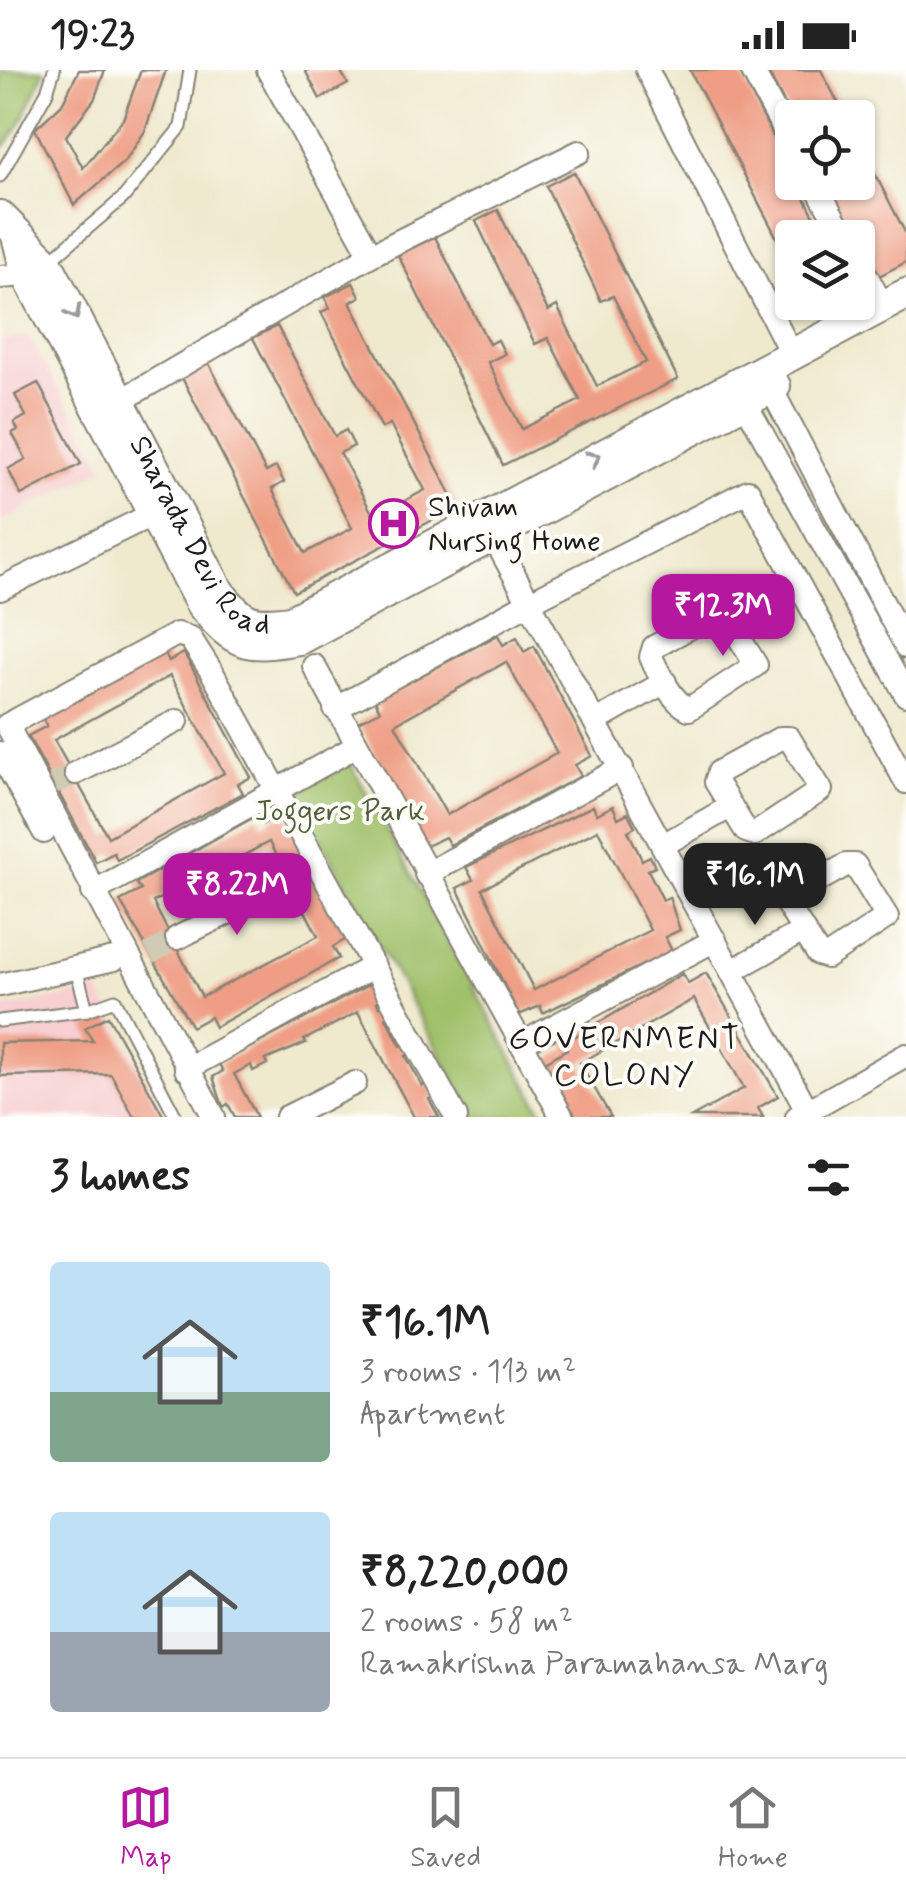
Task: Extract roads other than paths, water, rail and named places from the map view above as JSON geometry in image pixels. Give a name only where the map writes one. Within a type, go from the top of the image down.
[{"type":"street","points":[[268,70],[372,255]]},
{"type":"street","points":[[648,70],[792,355]]},
{"type":"street","points":[[752,70],[775,113]]},
{"type":"street","points":[[110,407],[372,255],[578,152]]},
{"type":"street","name":"Sharada Devi Road","points":[[8,226],[25,272],[219,592],[238,616],[255,625],[291,621],[716,420],[792,355],[898,304]]},
{"type":"street","points":[[754,387],[898,304],[875,279]]},
{"type":"street","name":"Sharada Devi Road","points":[[110,407],[153,514],[202,604],[236,641],[259,646],[300,639],[754,387]]},
{"type":"street","points":[[754,387],[804,449],[906,646]]},
{"type":"street","points":[[754,387],[779,464],[906,695]]},
{"type":"street","points":[[779,464],[804,449]]},
{"type":"street","points":[[336,709],[736,495],[752,493],[906,782]]},
{"type":"street","points":[[0,589],[153,514]]},
{"type":"street","points":[[506,522],[530,602],[664,844],[806,1115],[906,1055]]},
{"type":"street","points":[[724,614],[756,660],[752,672],[689,709],[681,706],[665,682],[651,658],[654,647],[708,615],[724,614]]},
{"type":"street","points":[[214,1117],[93,892],[46,788],[8,731],[9,720],[170,634],[190,638],[213,674],[456,1117]]},
{"type":"street","points":[[314,666],[355,747],[562,1117]]},
{"type":"street","points":[[596,721],[665,682]]},
{"type":"street","points":[[76,772],[177,721]]},
{"type":"street","points":[[781,738],[789,738],[822,784],[817,796],[754,834],[746,831],[730,807],[716,782],[719,772],[781,738]]},
{"type":"street","points":[[93,892],[355,747]]},
{"type":"street","points":[[0,753],[131,959],[197,1117]]},
{"type":"street","points":[[426,874],[622,768]]},
{"type":"street","points":[[664,844],[730,807]]},
{"type":"street","points":[[846,865],[855,865],[887,910],[882,923],[827,957],[818,954],[803,931],[788,906],[791,896],[846,865]]},
{"type":"street","points":[[178,938],[274,890]]},
{"type":"street","points":[[732,971],[803,931]]},
{"type":"street","points":[[521,1044],[715,940]]},
{"type":"street","points":[[0,985],[131,959]]},
{"type":"street","points":[[186,1069],[374,966]]},
{"type":"street","points":[[287,1117],[355,1084]]},
{"type":"lane","points":[[0,176],[48,92],[54,70]]},
{"type":"lane","points":[[25,272],[122,198],[181,127],[190,70]]},
{"type":"lane","points":[[76,968],[87,1010]]},
{"type":"lane","points":[[0,1021],[118,1002],[176,1117]]},
{"type":"tunnel","points":[[53,784],[76,773]]},
{"type":"tunnel","points":[[149,954],[177,938]]},
{"type":"place","name":"Shivam Nursing Home","points":[[393,523]]},
{"type":"district","name":"GOVERNMENT COLONY","points":[[625,1056]]},
{"type":"park label","name":"Joggers Park","points":[[340,810]]}]
